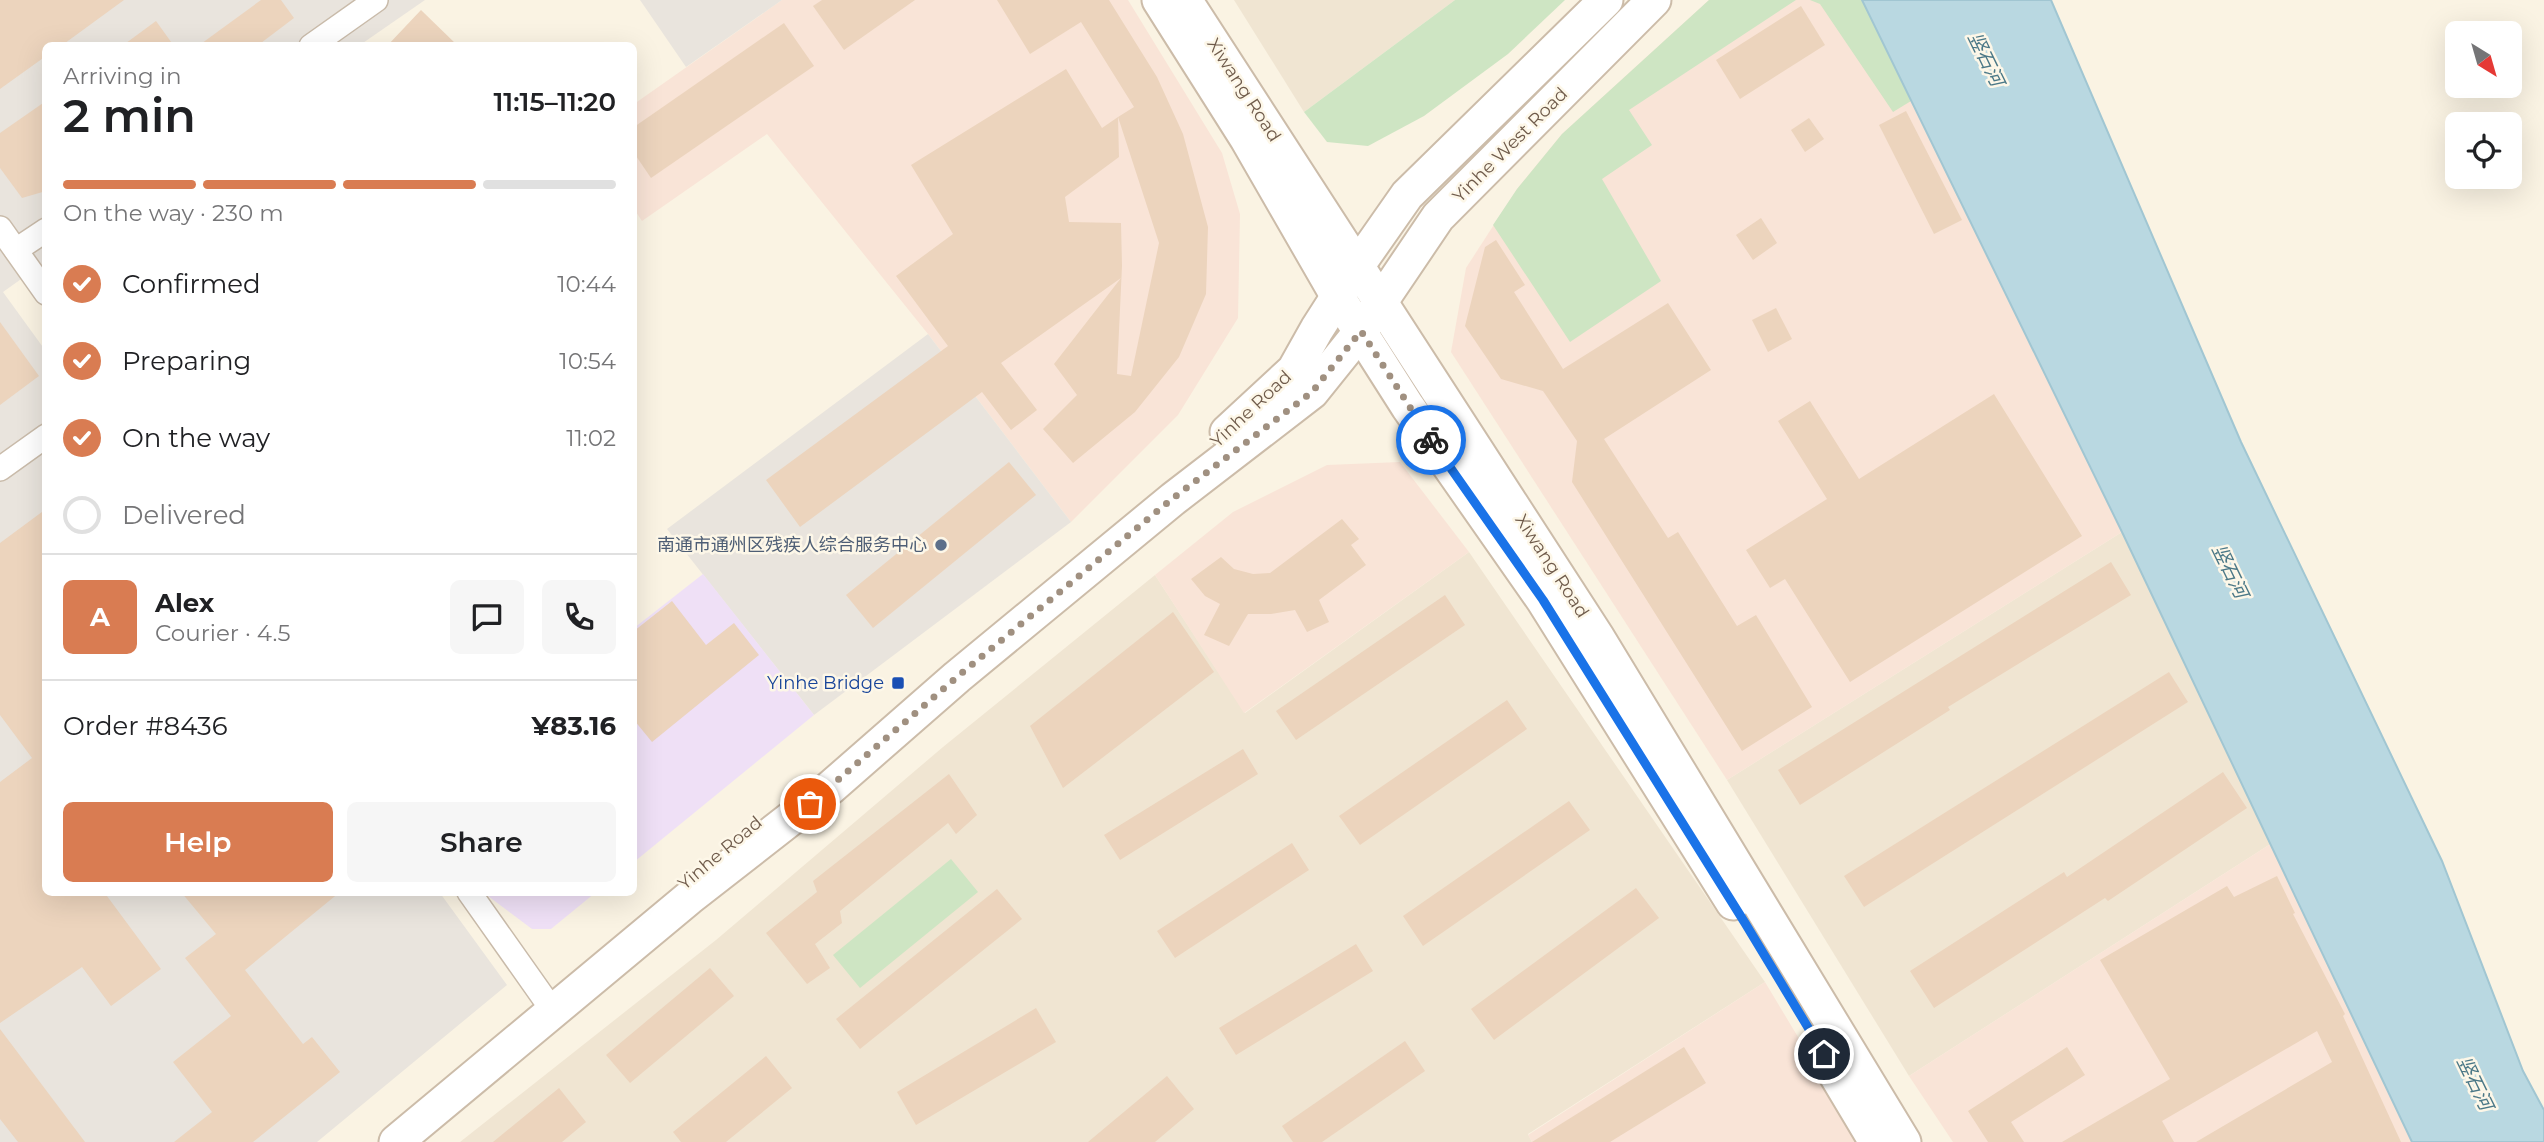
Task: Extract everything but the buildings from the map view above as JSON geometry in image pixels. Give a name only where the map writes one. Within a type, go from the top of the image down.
[{"type":"main road","name":"Xiwang Road","points":[[1159,0],[1247,139],[1338,297],[1408,407],[1543,600],[1745,923],[1876,1142]]},
{"type":"main road","name":"Xiwang Road","points":[[1185,0],[1598,638],[1904,1142]]},
{"type":"main road","name":"Yinhe West Road","points":[[1358,265],[1408,195],[1606,0]]},
{"type":"main road","name":"Yinhe West Road","points":[[1379,302],[1438,217],[1654,0]]},
{"type":"main road","name":"Yinhe Road","points":[[396,1142],[548,1005],[1229,431],[1294,370],[1358,265]]},
{"type":"main road","name":"Yinhe Road","points":[[370,1142],[830,788],[957,677],[1172,499],[1312,392],[1361,331],[1379,302]]},
{"type":"street","points":[[317,42],[376,0]]},
{"type":"street","points":[[0,228],[42,287]]},
{"type":"street","points":[[16,250],[42,233]]},
{"type":"street","points":[[0,469],[42,439]]},
{"type":"street","points":[[471,896],[548,1005]]},
{"type":"shaded area","points":[[0,0],[425,0],[364,42],[42,42],[42,264],[3,292],[42,346],[42,896],[442,896],[507,985],[317,1142],[0,1142]]},
{"type":"shaded area","points":[[640,0],[782,0],[686,67]]},
{"type":"shaded area","points":[[782,0],[1128,0],[1222,153],[1240,214],[1238,318],[1178,415],[1071,522],[928,334],[767,134],[642,221],[637,214],[637,102]]},
{"type":"shaded area","points":[[1234,0],[1455,0],[1304,112]]},
{"type":"shaded area","points":[[1709,0],[1862,0],[2122,532],[1727,780],[1451,352],[1466,268],[1517,189],[1562,134]]},
{"type":"shaded area","points":[[928,334],[1071,522],[814,715],[667,529]]},
{"type":"shaded area","points":[[1400,462],[1469,552],[1244,713],[1155,575],[1233,512],[1327,465]]},
{"type":"shaded area","points":[[2122,532],[2272,843],[1909,1076],[1727,780]]},
{"type":"shaded area","points":[[1469,552],[1765,982],[1528,1134],[1532,1142],[460,1142],[716,940],[943,747],[1155,575],[1245,713]]},
{"type":"shaded area","points":[[703,574],[814,715],[637,860],[637,626]]},
{"type":"shaded area","points":[[2272,843],[2412,1142],[1953,1142],[1909,1076]]},
{"type":"shaded area","points":[[488,896],[591,896],[551,929],[532,929]]},
{"type":"shaded area","points":[[1765,982],[1861,1142],[1532,1142],[1528,1135]]},
{"type":"green space","points":[[1455,0],[1565,0],[1508,54],[1424,116],[1368,146],[1327,142],[1304,112]]},
{"type":"green space","points":[[1709,0],[1796,0],[1629,110],[1652,145],[1602,179],[1661,281],[1570,342],[1493,225],[1517,189],[1562,134]]},
{"type":"green space","points":[[1810,0],[1862,0],[1911,101],[1893,112],[1820,4]]},
{"type":"green space","points":[[951,859],[978,892],[860,988],[833,955]]},
{"type":"water","name":"竖石河","points":[[1862,0],[2051,0],[2241,442],[2442,861],[2523,1071],[2544,1110],[2544,1142],[2412,1142],[2122,532]]},
{"type":"way so far","points":[[810,804],[957,677],[1172,499],[1312,392],[1361,331],[1431,440]]},
{"type":"place","name":"南通市通州区残疾人综合服务中心","points":[[941,545]]},
{"type":"place","name":"Yinhe Bridge","points":[[898,683]]},
{"type":"route","points":[[1431,440],[1543,600],[1824,1054]]}]
